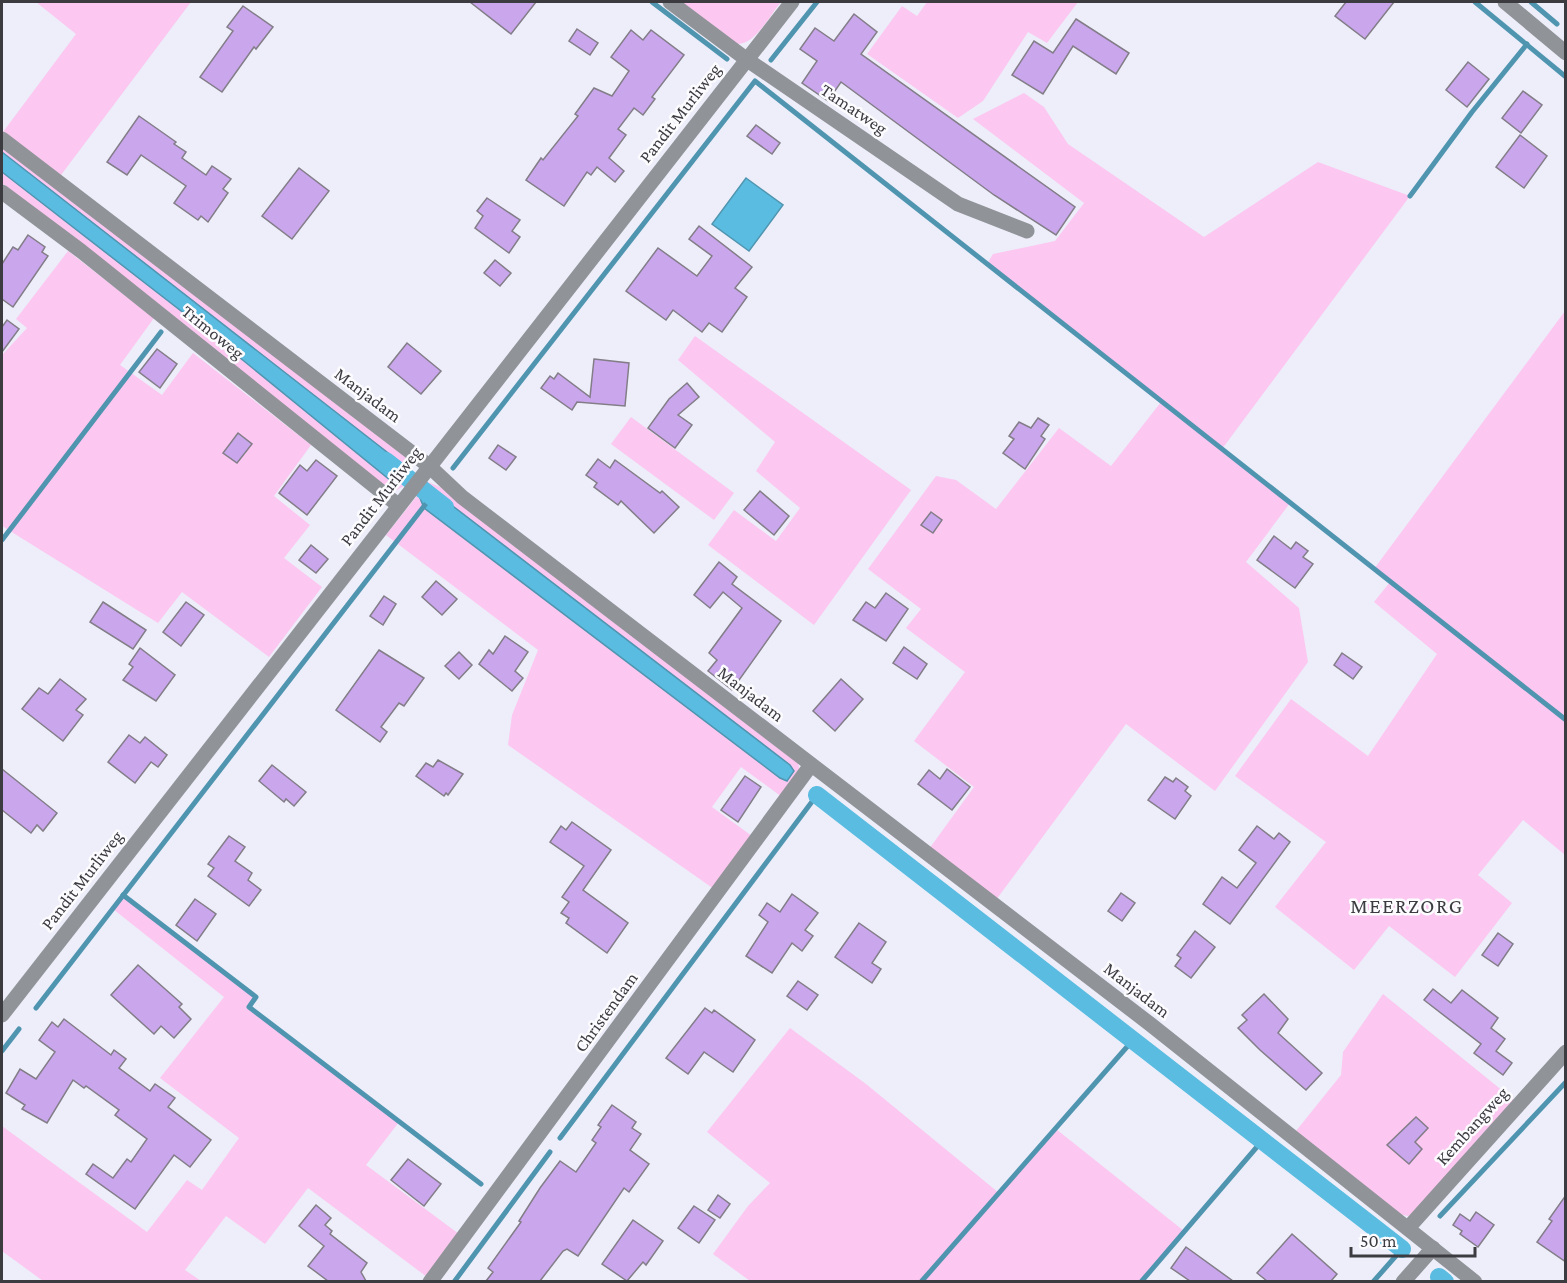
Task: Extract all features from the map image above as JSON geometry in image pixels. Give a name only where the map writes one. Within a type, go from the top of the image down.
[{"type":"street","name":"Tamatweg","points":[[670,2],[746,59],[958,204],[1027,231]]},
{"type":"street","name":"Pandit Murliweg","points":[[2,1015],[792,2]]},
{"type":"street","points":[[1504,2],[1566,53]]},
{"type":"street","name":"Manjadam","points":[[2,140],[425,470],[1409,1227],[1475,1281]]},
{"type":"street","name":"Trimoweg","points":[[2,192],[81,251],[400,502]]},
{"type":"street","name":"Christendam","points":[[430,1281],[811,765]]},
{"type":"street","name":"Kembangweg","points":[[1409,1227],[1566,1052]]},
{"type":"street","points":[[1403,1281],[1433,1248]]},
{"type":"shaded area","points":[[36,2],[191,2],[61,175],[3,132],[76,34]]},
{"type":"shaded area","points":[[678,2],[781,2],[756,35],[744,43],[737,44]]},
{"type":"shaded area","points":[[927,2],[1078,2],[1047,43],[1028,32],[983,101],[958,118],[867,54],[902,6],[917,16]]},
{"type":"shaded area","points":[[1024,93],[1044,107],[1068,144],[1204,237],[1318,162],[1410,196],[1222,449],[1290,503],[1246,562],[1299,608],[1308,662],[1215,791],[1126,724],[996,900],[929,849],[974,787],[914,741],[965,672],[906,628],[921,609],[868,569],[936,476],[956,480],[996,509],[1059,428],[1111,466],[1161,402],[987,264],[993,254],[1055,241],[1084,203],[973,119]]},
{"type":"shaded area","points":[[2,146],[409,460],[412,475],[404,486],[395,491],[387,489],[140,289],[2,183],[2,172],[212,335],[390,480],[399,482],[407,472],[401,463],[2,152]]},
{"type":"shaded area","points":[[68,251],[154,318],[120,365],[162,395],[193,353],[311,445],[274,496],[310,525],[284,558],[322,587],[269,657],[182,592],[158,623],[2,526],[2,355],[27,328],[16,319]]},
{"type":"shaded area","points":[[1565,311],[1565,855],[1523,820],[1478,875],[1512,903],[1455,977],[1389,926],[1354,970],[1275,907],[1326,842],[1235,776],[1291,699],[1368,756],[1437,654],[1374,602],[1390,582],[1374,569]]},
{"type":"shaded area","points":[[695,336],[911,490],[814,625],[708,545],[734,510],[776,541],[800,508],[756,471],[775,442],[678,360]]},
{"type":"shaded area","points":[[631,417],[734,493],[714,520],[611,444]]},
{"type":"shaded area","points":[[428,482],[440,487],[798,763],[800,772],[782,797],[741,767],[712,807],[752,836],[714,889],[508,745],[512,715],[538,650],[386,535]],"holes":[[[424,508],[787,780],[780,778]]]},
{"type":"shaded area","points":[[123,895],[256,997],[250,1008],[399,1122],[366,1165],[459,1234],[427,1277],[308,1188],[265,1244],[226,1216],[185,1270],[201,1281],[43,1281],[2,1251],[2,1126],[147,1232],[187,1180],[202,1190],[239,1138],[160,1078],[224,997],[113,909]]},
{"type":"shaded area","points":[[1383,994],[1514,1100],[1415,1212],[1408,1216],[1399,1214],[1296,1131],[1341,1075],[1343,1052]]},
{"type":"shaded area","points":[[790,1028],[866,1084],[999,1193],[1056,1129],[1184,1231],[1141,1281],[750,1281],[713,1254],[748,1206],[770,1183],[707,1132]]},
{"type":"water","points":[[2,152],[401,463],[407,472],[399,482],[390,480],[212,335],[2,172]]},
{"type":"water","points":[[746,178],[783,205],[749,251],[712,224]]},
{"type":"water","points":[[428,487],[790,765],[794,771],[787,781],[780,778],[424,508],[420,498]]},
{"type":"building","points":[[470,2],[536,2],[511,34]]},
{"type":"building","points":[[1346,2],[1394,2],[1365,39],[1335,16]]},
{"type":"building","points":[[243,6],[273,27],[256,49],[254,47],[222,92],[200,77],[233,31],[227,27]]},
{"type":"building","points":[[854,14],[877,32],[861,54],[1075,207],[1056,235],[994,195],[841,82],[828,101],[802,83],[817,61],[800,49],[815,28],[834,41]]},
{"type":"building","points":[[1076,19],[1129,53],[1116,74],[1073,46],[1043,94],[1012,75],[1034,41],[1053,53]]},
{"type":"building","points":[[577,29],[598,43],[590,55],[569,41]]},
{"type":"building","points":[[631,30],[643,40],[651,30],[684,55],[652,97],[655,99],[643,115],[634,108],[618,129],[626,135],[609,158],[624,171],[615,182],[597,167],[591,175],[587,172],[564,206],[526,180],[541,158],[543,160],[578,116],[575,114],[594,88],[612,96],[629,71],[611,57]]},
{"type":"building","points":[[1468,62],[1489,79],[1467,107],[1446,90]]},
{"type":"building","points":[[1523,91],[1542,105],[1521,133],[1502,118]]},
{"type":"building","points":[[139,116],[176,142],[174,144],[186,152],[182,158],[206,175],[212,166],[231,179],[223,189],[228,193],[208,222],[201,216],[198,220],[174,203],[186,186],[141,155],[127,175],[107,162]]},
{"type":"building","points":[[756,125],[780,143],[772,154],[747,136]]},
{"type":"building","points":[[1520,135],[1547,156],[1524,188],[1496,167]]},
{"type":"building","points":[[299,168],[329,191],[292,239],[262,216]]},
{"type":"building","points":[[487,198],[520,220],[512,231],[520,237],[509,253],[475,228],[483,216],[477,211]]},
{"type":"building","points":[[699,226],[752,267],[735,288],[747,297],[722,332],[709,323],[702,332],[673,310],[666,320],[626,291],[658,248],[697,276],[712,256],[689,239]]},
{"type":"building","points":[[28,235],[45,247],[42,252],[48,256],[13,307],[2,299],[2,264],[13,247],[18,250]]},
{"type":"building","points":[[495,260],[511,273],[500,286],[484,273]]},
{"type":"building","points":[[7,320],[19,329],[2,352],[2,327]]},
{"type":"building","points":[[407,343],[441,371],[421,394],[388,367]]},
{"type":"building","points":[[157,349],[177,364],[160,388],[139,372]]},
{"type":"building","points":[[594,359],[629,363],[625,406],[577,402],[572,410],[541,388],[550,376],[554,379],[558,373],[590,397]]},
{"type":"building","points":[[687,383],[699,397],[678,415],[692,425],[675,448],[648,428],[669,399]]},
{"type":"building","points":[[1038,418],[1049,425],[1041,436],[1045,439],[1025,469],[1003,453],[1014,439],[1009,436],[1019,422],[1031,428]]},
{"type":"building","points":[[238,433],[252,444],[237,463],[223,453]]},
{"type":"building","points":[[498,445],[516,457],[506,470],[489,458]]},
{"type":"building","points":[[598,459],[610,468],[615,460],[660,493],[662,491],[679,507],[654,533],[621,501],[618,505],[594,487],[597,483],[586,475]]},
{"type":"building","points":[[316,460],[337,476],[307,515],[279,493],[300,465],[307,471]]},
{"type":"building","points":[[760,491],[789,516],[774,535],[744,510]]},
{"type":"building","points":[[931,512],[942,520],[933,533],[921,525]]},
{"type":"building","points":[[1274,536],[1291,549],[1296,542],[1308,551],[1303,557],[1313,564],[1295,588],[1257,560]]},
{"type":"building","points":[[311,545],[328,559],[316,573],[299,560]]},
{"type":"building","points":[[719,562],[737,577],[732,584],[781,621],[732,690],[708,671],[717,660],[709,653],[742,608],[723,592],[710,608],[694,595]]},
{"type":"building","points":[[436,581],[457,599],[442,615],[422,597]]},
{"type":"building","points":[[886,593],[908,609],[886,641],[853,620],[866,602],[875,608]]},
{"type":"building","points":[[384,596],[396,604],[383,625],[370,616]]},
{"type":"building","points":[[103,602],[146,630],[133,649],[90,622]]},
{"type":"building","points":[[186,602],[204,615],[181,646],[163,632]]},
{"type":"building","points":[[505,636],[528,652],[515,671],[523,678],[512,691],[479,664],[489,650],[493,654]]},
{"type":"building","points":[[904,647],[927,664],[917,679],[893,663]]},
{"type":"building","points":[[140,648],[175,675],[156,701],[123,680],[133,667],[129,664]]},
{"type":"building","points":[[379,650],[424,678],[404,706],[399,703],[381,727],[387,732],[380,742],[336,710]]},
{"type":"building","points":[[459,652],[472,665],[459,679],[445,666]]},
{"type":"building","points":[[1342,653],[1362,667],[1353,679],[1334,665]]},
{"type":"building","points":[[60,679],[86,699],[76,710],[83,715],[63,741],[22,709],[39,688],[48,694]]},
{"type":"building","points":[[841,679],[863,699],[835,731],[813,711]]},
{"type":"building","points":[[129,735],[140,743],[145,737],[167,755],[158,767],[151,762],[135,783],[108,762]]},
{"type":"building","points":[[438,760],[463,774],[448,795],[446,793],[444,796],[416,776],[426,763],[433,767]]},
{"type":"building","points":[[272,765],[306,792],[294,806],[286,799],[284,802],[259,781]]},
{"type":"building","points":[[2,769],[57,813],[43,831],[37,825],[31,833],[2,810]]},
{"type":"building","points":[[947,769],[970,787],[952,810],[918,784],[929,770],[940,779]]},
{"type":"building","points":[[745,776],[761,787],[738,822],[721,810]]},
{"type":"building","points":[[1165,777],[1173,782],[1176,778],[1188,787],[1185,791],[1191,796],[1175,819],[1148,800]]},
{"type":"building","points":[[572,822],[611,850],[583,890],[628,923],[607,953],[566,923],[569,918],[561,913],[569,902],[562,897],[584,866],[550,842],[561,826],[566,830]]},
{"type":"building","points":[[1257,826],[1274,839],[1279,833],[1290,842],[1230,924],[1203,904],[1222,877],[1237,888],[1256,863],[1239,850]]},
{"type":"building","points":[[229,836],[245,847],[235,861],[252,873],[248,880],[261,890],[249,906],[208,876],[214,868],[208,864]]},
{"type":"building","points":[[1121,893],[1135,903],[1122,921],[1108,911]]},
{"type":"building","points":[[792,894],[818,913],[805,930],[813,936],[802,951],[792,943],[772,973],[746,956],[768,922],[759,915],[767,903],[780,912]]},
{"type":"building","points":[[195,899],[216,914],[197,941],[176,925]]},
{"type":"building","points":[[859,923],[886,942],[872,963],[881,969],[872,983],[835,957]]},
{"type":"building","points":[[1195,931],[1215,947],[1191,978],[1175,966],[1181,958],[1177,955]]},
{"type":"building","points":[[1498,933],[1513,944],[1498,966],[1482,955]]},
{"type":"building","points":[[138,965],[182,1004],[179,1007],[191,1019],[174,1038],[161,1026],[154,1034],[111,995]]},
{"type":"building","points":[[798,981],[818,995],[807,1010],[787,996]]},
{"type":"building","points":[[1433,989],[1451,1003],[1462,990],[1498,1018],[1491,1028],[1505,1039],[1496,1051],[1512,1063],[1503,1075],[1474,1053],[1481,1044],[1424,1000]]},
{"type":"building","points":[[1264,994],[1288,1019],[1278,1033],[1322,1073],[1306,1090],[1238,1028],[1247,1020],[1242,1015]]},
{"type":"building","points":[[705,1008],[712,1013],[714,1010],[755,1040],[733,1072],[704,1052],[688,1074],[666,1058]]},
{"type":"building","points":[[64,1019],[111,1055],[114,1050],[126,1059],[119,1068],[150,1091],[155,1084],[175,1098],[168,1107],[211,1140],[190,1167],[174,1155],[135,1209],[86,1174],[93,1164],[113,1178],[127,1159],[131,1162],[147,1139],[115,1115],[119,1110],[86,1086],[84,1088],[73,1080],[47,1123],[22,1109],[25,1105],[6,1093],[20,1069],[36,1079],[55,1052],[39,1040],[52,1022],[58,1027]]},
{"type":"building","points":[[612,1105],[636,1122],[632,1128],[641,1134],[630,1150],[649,1164],[629,1192],[624,1188],[578,1256],[567,1249],[563,1251],[540,1281],[486,1281],[493,1272],[488,1268],[521,1222],[519,1221],[540,1188],[560,1161],[576,1172],[596,1143],[592,1140],[601,1127],[598,1125]]},
{"type":"building","points":[[1416,1117],[1428,1128],[1415,1142],[1422,1149],[1409,1164],[1387,1145]]},
{"type":"building","points":[[408,1159],[441,1184],[424,1206],[391,1180]]},
{"type":"building","points":[[718,1195],[730,1204],[720,1218],[708,1210]]},
{"type":"building","points":[[1566,1195],[1566,1262],[1537,1242],[1552,1221],[1549,1219]]},
{"type":"building","points":[[316,1205],[331,1218],[325,1225],[332,1231],[330,1234],[367,1263],[361,1272],[366,1281],[328,1281],[308,1266],[324,1246],[299,1226]]},
{"type":"building","points":[[694,1206],[715,1220],[699,1243],[678,1228]]},
{"type":"building","points":[[1476,1212],[1494,1225],[1478,1247],[1460,1234],[1462,1231],[1453,1225],[1460,1214],[1470,1221]]},
{"type":"building","points":[[633,1220],[663,1241],[646,1265],[643,1262],[627,1281],[602,1264]]},
{"type":"building","points":[[1292,1234],[1337,1274],[1331,1281],[1267,1281],[1257,1273]]},
{"type":"building","points":[[1186,1247],[1233,1281],[1190,1281],[1171,1268]]},
{"type":"waterway","points":[[652,2],[727,59]]},
{"type":"waterway","points":[[771,60],[817,2]]},
{"type":"waterway","points":[[1475,2],[1566,77]]},
{"type":"waterway","points":[[1531,2],[1557,24]]},
{"type":"waterway","points":[[1410,196],[1472,112],[1527,44]]},
{"type":"waterway","points":[[453,468],[755,81],[1566,720]]},
{"type":"waterway","points":[[2,540],[161,332]]},
{"type":"waterway","points":[[386,461],[445,507]]},
{"type":"waterway","points":[[36,1008],[428,501]]},
{"type":"waterway","points":[[560,1138],[817,795]]},
{"type":"waterway","points":[[817,795],[1402,1249]]},
{"type":"waterway","points":[[123,895],[256,997],[249,1007],[481,1184]]},
{"type":"waterway","points":[[2,1051],[19,1029]]},
{"type":"waterway","points":[[921,1282],[1133,1040]]},
{"type":"waterway","points":[[1440,1216],[1566,1082]]},
{"type":"waterway","points":[[1141,1282],[1262,1141]]},
{"type":"waterway","points":[[454,1282],[550,1152]]},
{"type":"waterway","points":[[1373,1282],[1402,1249]]},
{"type":"waterway","points":[[1435,1282],[1439,1277]]},
{"type":"waterway","points":[[1439,1277],[1445,1282]]},
{"type":"district","name":"MEERZORG","points":[[1407,906]]}]
